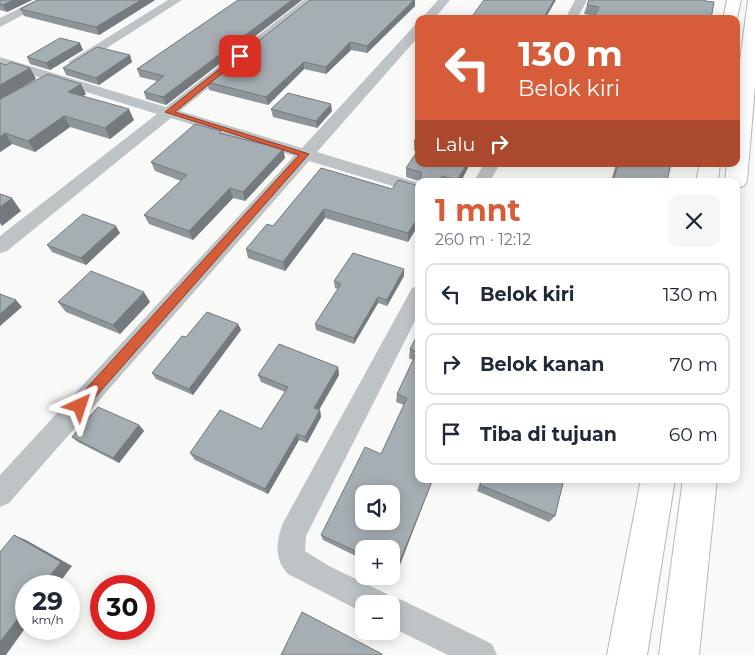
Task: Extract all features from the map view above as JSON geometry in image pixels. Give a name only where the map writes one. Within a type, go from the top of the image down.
[{"type":"highway","points":[[732,15],[734,0]]},
{"type":"highway","points":[[740,93],[755,0]]},
{"type":"highway","points":[[627,655],[657,483]]},
{"type":"highway","points":[[679,655],[700,483]]},
{"type":"street","points":[[0,23],[45,0]]},
{"type":"street","points":[[37,86],[176,0]]},
{"type":"street","points":[[0,246],[311,0]]},
{"type":"street","points":[[431,15],[444,0]]},
{"type":"street","points":[[573,15],[581,0]]},
{"type":"street","points":[[0,494],[415,32]]},
{"type":"street","points":[[0,61],[415,188]]},
{"type":"street","points":[[484,178],[490,167]]},
{"type":"street","points":[[359,595],[297,565],[291,550],[291,542],[293,533],[415,301]]},
{"type":"street","points":[[400,615],[481,655]]},
{"type":"building","points":[[0,0],[14,0],[3,5],[0,4]]},
{"type":"building","points":[[38,0],[141,0],[96,27],[20,9]]},
{"type":"building","points":[[238,0],[292,0],[163,97],[144,92],[164,76],[137,69]]},
{"type":"building","points":[[310,0],[414,0],[367,46],[350,42],[326,67],[304,62],[266,97],[207,82]]},
{"type":"building","points":[[484,0],[554,0],[545,15],[473,15]]},
{"type":"building","points":[[589,0],[705,0],[714,2],[712,15],[595,15],[599,7],[587,5]]},
{"type":"building","points":[[60,38],[80,43],[46,63],[27,57]]},
{"type":"building","points":[[97,47],[130,55],[96,78],[63,68]]},
{"type":"building","points":[[11,62],[30,68],[0,85],[0,63],[6,65]]},
{"type":"building","points":[[48,74],[81,84],[68,92],[129,109],[105,128],[64,116],[28,141],[5,133],[0,137],[0,99]]},
{"type":"building","points":[[288,93],[331,104],[316,121],[271,109]]},
{"type":"building","points":[[195,124],[221,131],[219,133],[283,149],[243,192],[230,188],[189,231],[144,215],[187,175],[151,162]]},
{"type":"building","points":[[415,155],[415,167],[465,167],[458,178],[442,176],[441,178],[421,178],[421,172],[406,168]]},
{"type":"building","points":[[617,167],[670,167],[668,178],[614,178]]},
{"type":"building","points":[[321,168],[392,189],[398,180],[415,185],[415,222],[408,233],[324,209],[283,262],[246,249],[267,224],[273,226]]},
{"type":"building","points":[[0,194],[12,198],[0,207]]},
{"type":"building","points":[[83,214],[116,226],[81,258],[47,245]]},
{"type":"building","points":[[353,253],[404,269],[387,300],[378,297],[354,338],[315,324],[341,284],[334,281]]},
{"type":"building","points":[[91,271],[144,292],[113,325],[58,302]]},
{"type":"building","points":[[0,294],[16,300],[0,314]]},
{"type":"building","points":[[207,312],[238,324],[189,389],[152,373],[182,336],[186,337]]},
{"type":"building","points":[[415,340],[415,351],[410,349]]},
{"type":"building","points":[[279,344],[338,367],[314,408],[320,410],[305,437],[297,434],[265,489],[190,453],[220,410],[261,429],[288,387],[258,375]]},
{"type":"building","points":[[415,356],[415,483],[431,483],[400,561],[400,540],[355,540],[355,551],[321,535],[365,447],[381,454],[407,398],[397,394]]},
{"type":"building","points":[[98,407],[139,425],[113,458],[72,437]]},
{"type":"building","points":[[481,483],[563,483],[555,516],[480,485]]},
{"type":"building","points":[[14,535],[61,562],[51,575],[15,575],[15,622],[0,642],[0,552]]},
{"type":"building","points":[[302,612],[382,654],[382,655],[281,655]]},
{"type":"route","points":[[80,406],[305,154],[169,112],[240,56]]}]
